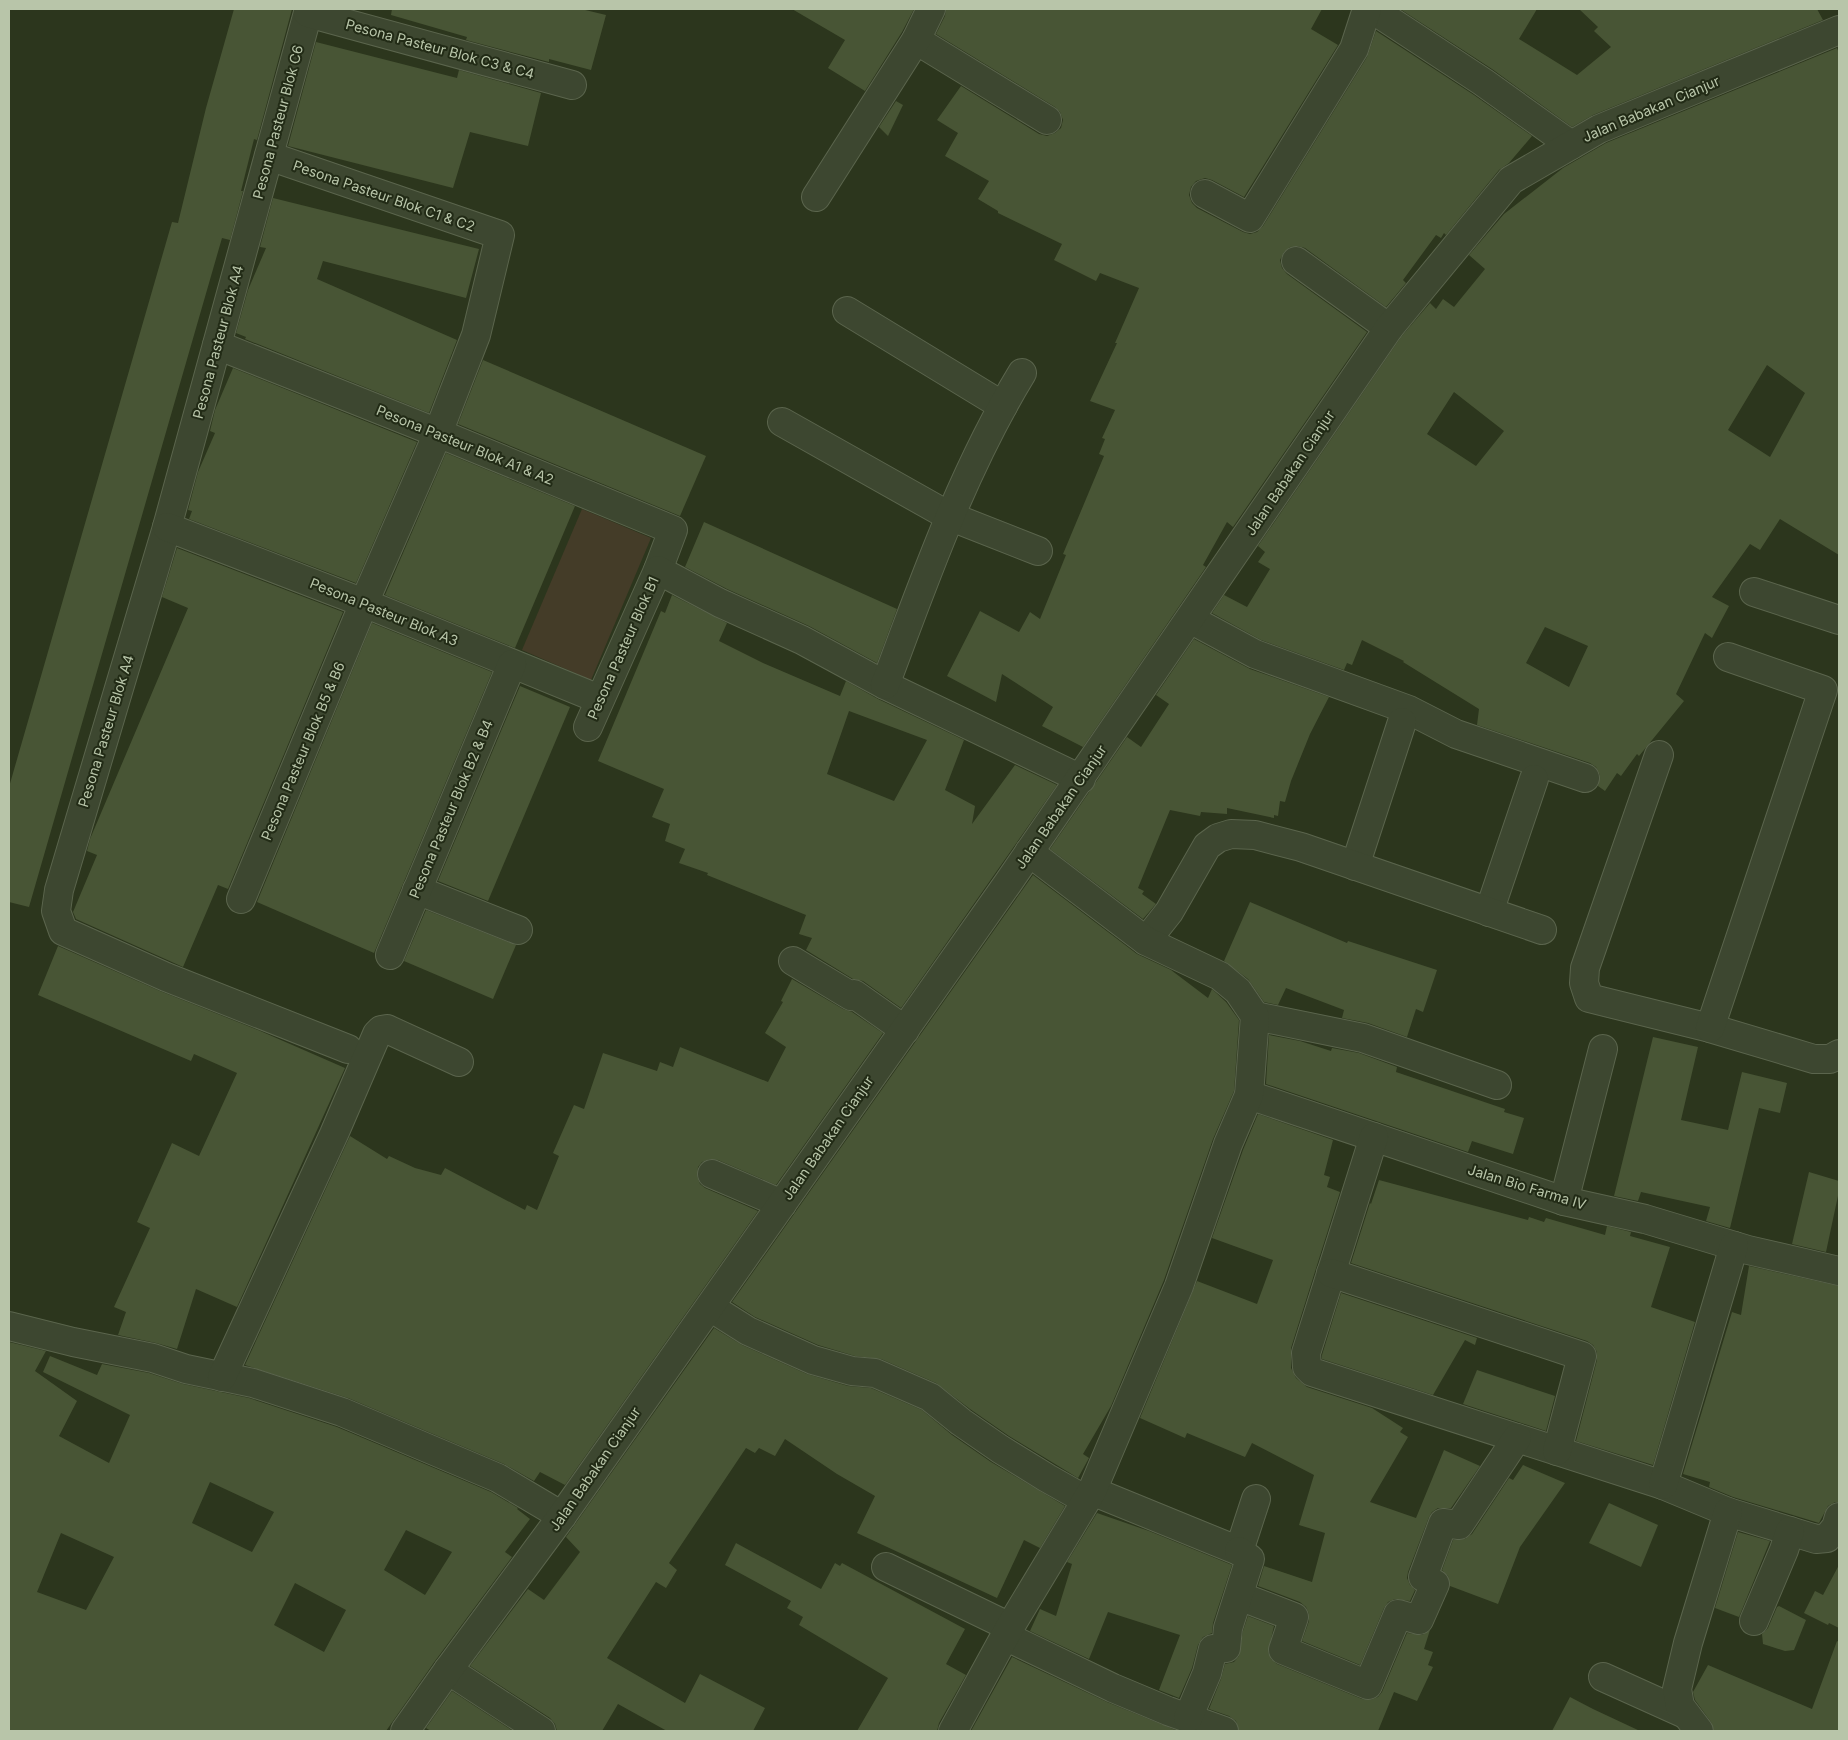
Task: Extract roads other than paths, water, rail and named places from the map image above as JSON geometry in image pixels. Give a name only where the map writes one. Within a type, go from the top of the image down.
[{"type":"street","points":[[816,196],[916,40],[931,9]]},
{"type":"street","points":[[1205,194],[1250,218],[1354,49],[1367,9]]},
{"type":"street","points":[[1372,9],[1483,82],[1570,145]]},
{"type":"street","name":"Pesona Pasteur Blok C3 & C4","points":[[308,11],[572,85]]},
{"type":"street","name":"Pesona Pasteur Blok C6","points":[[248,235],[308,11]]},
{"type":"street","name":"Jalan Babakan Cianjur","points":[[414,1728],[448,1670],[562,1516],[1081,779],[1389,328],[1511,180],[1599,128],[1839,30]]},
{"type":"street","points":[[916,40],[1047,120]]},
{"type":"street","name":"Pesona Pasteur Blok C1 & C2","points":[[269,156],[500,235]]},
{"type":"street","name":"Pesona Pasteur Blok A4","points":[[248,235],[167,527],[58,890],[56,911],[63,931],[166,977],[348,1049]]},
{"type":"street","name":"Pesona Pasteur Blok B5 & B6","points":[[241,899],[364,603],[438,433],[476,335],[500,235]]},
{"type":"street","points":[[1296,261],[1389,328]]},
{"type":"street","points":[[847,311],[1002,406]]},
{"type":"street","name":"Pesona Pasteur Blok A1 & A2","points":[[217,345],[438,433],[673,530],[658,570]]},
{"type":"street","points":[[885,685],[949,516],[1002,406],[1022,373]]},
{"type":"street","points":[[782,422],[949,516],[1038,551]]},
{"type":"street","name":"Pesona Pasteur Blok A3","points":[[167,527],[364,603],[599,699]]},
{"type":"street","points":[[658,570],[720,603],[802,640],[885,685],[1081,779]]},
{"type":"street","name":"Pesona Pasteur Blok B1","points":[[588,727],[658,570]]},
{"type":"street","points":[[1754,592],[1839,620]]},
{"type":"street","points":[[1190,619],[1256,654],[1409,710],[1456,734],[1584,778]]},
{"type":"street","points":[[1710,1028],[1831,693],[1728,657]]},
{"type":"street","name":"Pesona Pasteur Blok B2 & B4","points":[[390,954],[512,664]]},
{"type":"street","points":[[1355,866],[1402,722]]},
{"type":"street","points":[[1660,755],[1585,968],[1584,983],[1589,998],[1710,1028],[1814,1059],[1830,1059],[1839,1054]]},
{"type":"street","points":[[1489,912],[1534,779]]},
{"type":"street","points":[[1146,941],[1169,912],[1207,846],[1218,838],[1231,834],[1255,835],[1301,848],[1542,930]]},
{"type":"street","points":[[953,1731],[1007,1632],[1089,1495],[1179,1286],[1228,1144],[1248,1095],[1255,1016],[1238,990],[1220,976],[1146,941],[1029,852]]},
{"type":"street","points":[[417,890],[518,930]]},
{"type":"street","points":[[793,961],[851,996],[854,994],[905,1030]]},
{"type":"street","points":[[1255,1016],[1363,1038],[1497,1085]]},
{"type":"street","points":[[222,1377],[343,1114],[377,1034],[381,1030],[387,1029],[459,1062]]},
{"type":"street","points":[[1564,1201],[1603,1050]]},
{"type":"street","name":"Jalan Bio Farma IV","points":[[1248,1095],[1564,1201],[1645,1219],[1734,1246],[1839,1271]]},
{"type":"street","points":[[1374,1137],[1306,1353],[1307,1367],[1312,1372],[1663,1485],[1728,1512],[1816,1539],[1826,1538],[1836,1528],[1839,1517]]},
{"type":"street","points":[[712,1174],[782,1204]]},
{"type":"street","points":[[1663,1485],[1734,1246]]},
{"type":"street","points":[[1331,1273],[1582,1356],[1557,1451]]},
{"type":"street","points":[[710,1307],[748,1331],[813,1360],[852,1371],[875,1373],[930,1397],[961,1422],[1047,1478],[1239,1551],[1250,1559],[1228,1628],[1226,1648],[1213,1649],[1207,1673],[1188,1718]]},
{"type":"street","points":[[9,1326],[82,1344],[153,1358],[186,1369],[252,1384],[342,1412],[498,1478],[562,1516]]},
{"type":"street","points":[[1239,1596],[1294,1617],[1283,1650],[1368,1685],[1398,1614],[1419,1620],[1435,1584],[1423,1577],[1443,1523],[1459,1525],[1516,1438]]},
{"type":"street","points":[[1239,1551],[1256,1499]]},
{"type":"street","points":[[1692,1723],[1680,1706],[1677,1689],[1688,1643],[1728,1512]]},
{"type":"street","points":[[1754,1621],[1790,1531]]},
{"type":"street","points":[[886,1567],[1112,1688],[1224,1731]]},
{"type":"street","points":[[448,1670],[541,1731]]},
{"type":"street","points":[[1603,1677],[1692,1723]]}]
